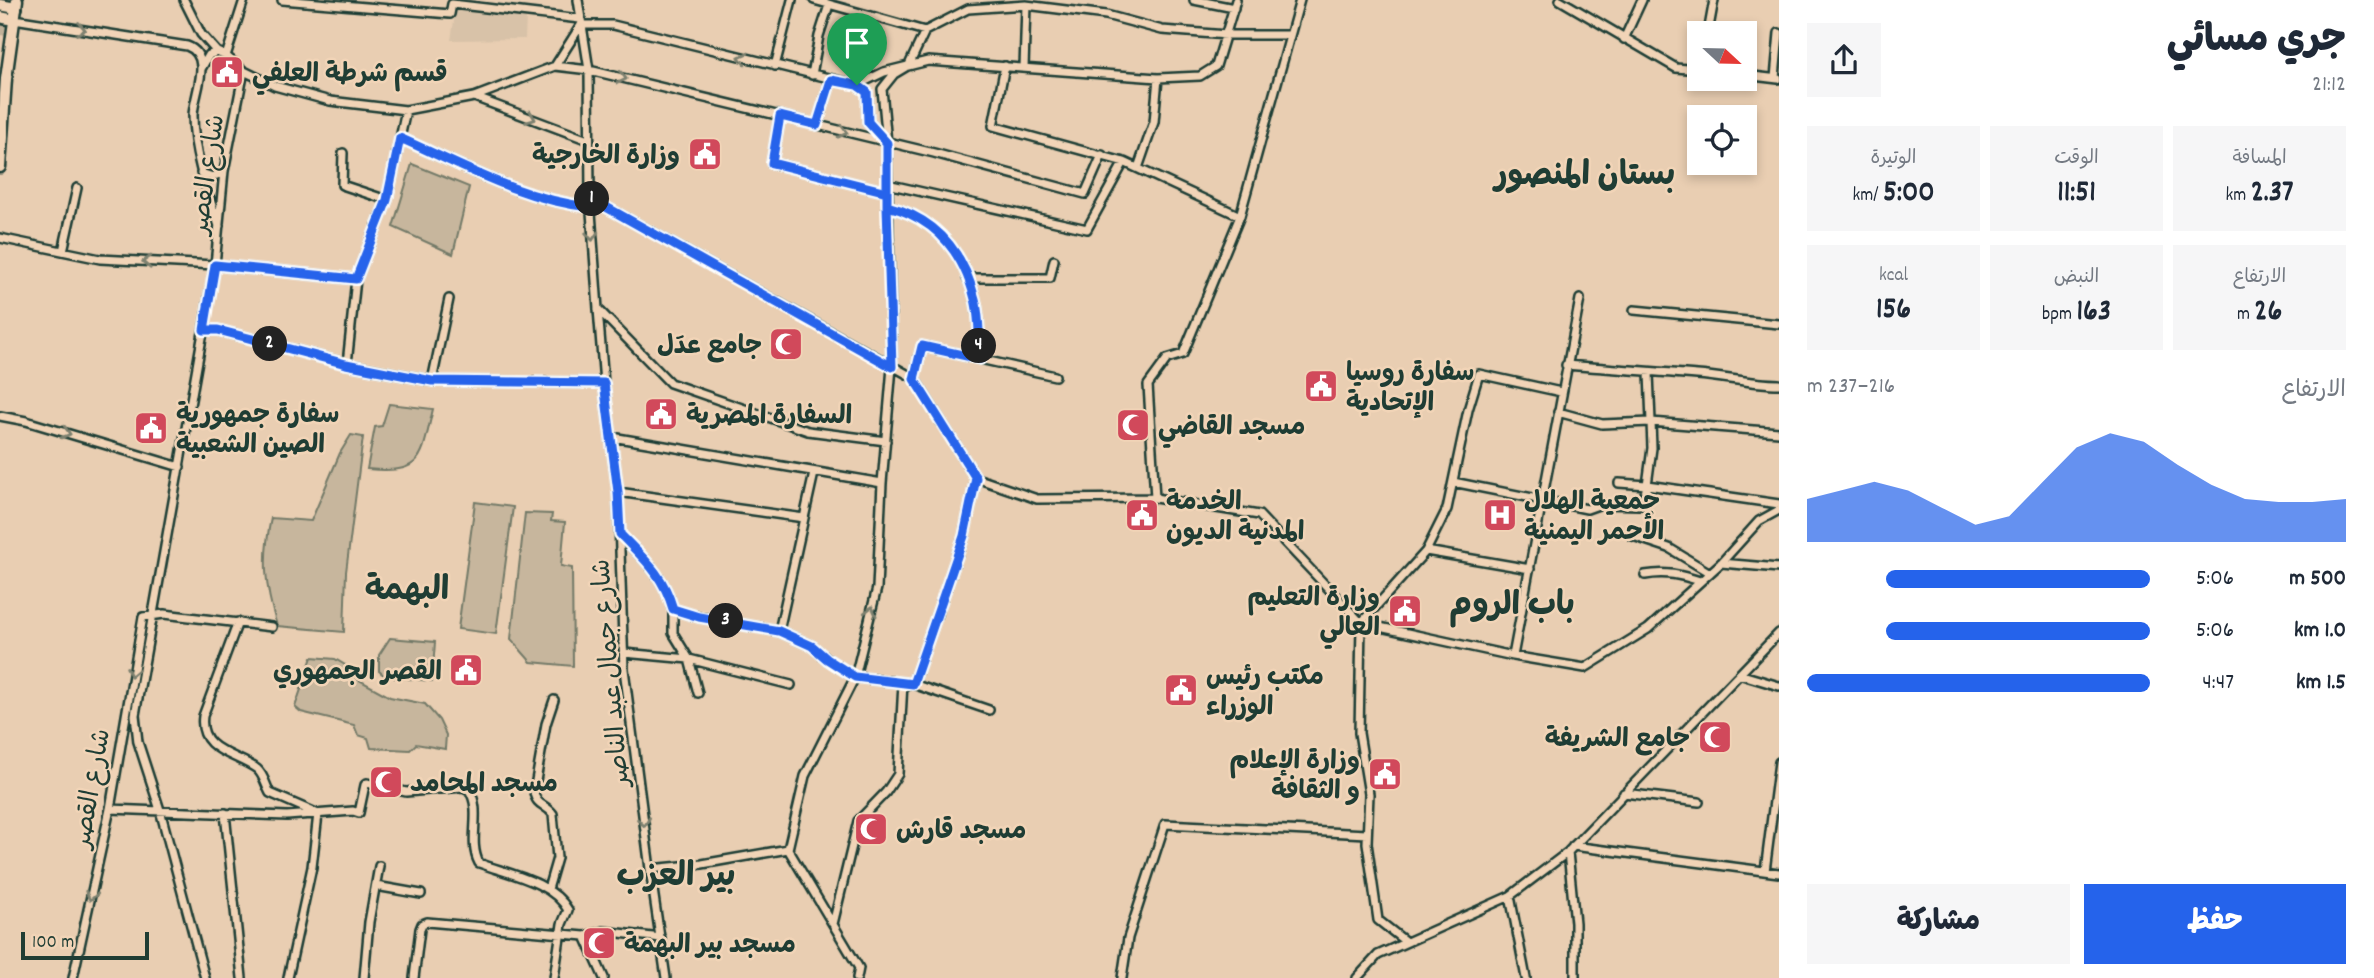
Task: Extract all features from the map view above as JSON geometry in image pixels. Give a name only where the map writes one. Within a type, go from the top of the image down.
[{"type":"main road","points":[[0,5],[15,12]]},
{"type":"main road","points":[[0,16],[15,12]]},
{"type":"main road","points":[[0,167],[15,12]]},
{"type":"main road","points":[[0,39],[10,48]]},
{"type":"street","points":[[184,0],[201,34],[217,52],[244,71],[275,86],[330,101],[405,110],[474,97],[555,66],[589,70],[934,153],[1085,194],[1102,155]]},
{"type":"street","points":[[226,56],[244,0]]},
{"type":"street","points":[[282,0],[351,3],[450,14],[452,4],[613,25],[857,85],[867,92],[868,122],[887,143]]},
{"type":"street","name":"شارع جمال عبد الناصر","points":[[578,0],[589,70],[590,207],[604,383],[618,492],[624,653],[650,869],[667,978]]},
{"type":"street","points":[[775,66],[792,0]]},
{"type":"street","points":[[814,0],[925,31]]},
{"type":"street","points":[[968,9],[972,0]]},
{"type":"street","points":[[857,85],[884,72],[928,61],[1157,78],[1200,76],[1216,66],[1235,4],[1194,0]]},
{"type":"street","points":[[1155,498],[1148,385],[1167,359],[1183,354],[1240,216],[1300,0]]},
{"type":"street","points":[[1562,0],[1676,68],[1687,69]]},
{"type":"street","points":[[1624,39],[1642,0]]},
{"type":"street","points":[[1710,21],[1714,0]]},
{"type":"street","points":[[812,75],[818,36],[829,5]]},
{"type":"street","points":[[1024,68],[1026,5]]},
{"type":"street","points":[[866,978],[788,849],[805,776],[855,677],[877,588],[882,483],[892,367],[887,143],[881,89],[894,74],[909,65],[925,31],[968,9],[1026,5],[1106,15],[1162,30],[1227,35],[1290,35]]},
{"type":"street","points":[[15,12],[195,49],[200,57],[201,70],[193,115],[201,172],[220,230]]},
{"type":"street","points":[[555,66],[580,22]]},
{"type":"street","points":[[1757,76],[1777,78],[1779,33]]},
{"type":"street","points":[[201,70],[209,55],[217,52]]},
{"type":"street","points":[[1005,65],[993,126],[1124,162],[1240,216]]},
{"type":"street","name":"شارع القصر","points":[[205,978],[160,810],[138,743],[135,715],[204,330],[220,230],[224,171],[244,71]]},
{"type":"street","points":[[1138,169],[1154,122],[1157,78]]},
{"type":"street","points":[[817,125],[831,80]]},
{"type":"street","points":[[474,97],[588,140]]},
{"type":"street","points":[[346,364],[356,279],[387,200],[405,110]]},
{"type":"street","points":[[780,116],[772,163],[1087,229],[1124,162]]},
{"type":"street","points":[[400,138],[489,178],[559,204],[590,207]]},
{"type":"street","points":[[343,153],[342,185],[387,200]]},
{"type":"street","points":[[201,172],[213,177],[224,171]]},
{"type":"street","points":[[63,251],[76,188]]},
{"type":"street","points":[[590,198],[914,379],[976,478],[1037,499],[1155,498],[1259,515],[1361,623],[1513,656],[1585,668],[1648,629],[1710,573],[1759,521],[1779,510]]},
{"type":"street","points":[[887,206],[908,211],[946,239],[967,278],[975,300],[980,359]]},
{"type":"street","points":[[0,238],[100,259],[215,265],[356,279]]},
{"type":"street","points":[[967,278],[1050,278],[1054,260]]},
{"type":"street","points":[[432,381],[449,299]]},
{"type":"street","points":[[1513,656],[1580,299]]},
{"type":"street","points":[[598,309],[670,383],[808,431],[886,441]]},
{"type":"street","points":[[1634,310],[1779,324]]},
{"type":"street","points":[[204,330],[218,330],[346,364],[432,381],[604,383]]},
{"type":"street","points":[[914,379],[922,346],[1055,376]]},
{"type":"street","points":[[1566,365],[1699,375],[1755,384],[1779,384]]},
{"type":"street","points":[[1453,482],[1587,509],[1601,504],[1639,505],[1643,502],[1647,485],[1652,449],[1649,373]]},
{"type":"street","points":[[1406,943],[1378,920],[1367,835],[1369,793],[1359,733],[1361,623],[1426,551],[1447,509],[1468,410],[1479,374],[1562,393]]},
{"type":"street","points":[[1558,412],[1602,424],[1650,422],[1779,432]]},
{"type":"street","points":[[0,416],[26,421],[180,467]]},
{"type":"street","points":[[612,437],[882,483]]},
{"type":"street","points":[[779,631],[814,473]]},
{"type":"street","points":[[913,684],[964,536],[976,478]]},
{"type":"street","points":[[1619,483],[1779,504]]},
{"type":"street","points":[[618,492],[804,518]]},
{"type":"street","points":[[620,534],[652,567],[667,588],[673,609],[673,633],[689,659],[698,693]]},
{"type":"street","points":[[1630,535],[1669,548],[1710,573]]},
{"type":"street","points":[[1426,551],[1530,569]]},
{"type":"street","points":[[1721,562],[1779,568]]},
{"type":"street","points":[[1645,575],[1661,572],[1700,581]]},
{"type":"street","points":[[673,609],[699,617],[779,631],[812,646],[855,677],[913,684],[989,710]]},
{"type":"street","points":[[154,614],[272,627]]},
{"type":"street","name":"شارع القصر","points":[[74,978],[110,809],[143,617],[154,614]]},
{"type":"street","points":[[238,622],[203,716],[201,729],[205,739],[260,771],[270,793],[318,814]]},
{"type":"street","points":[[1357,978],[1378,955],[1510,896],[1570,849],[1779,633]]},
{"type":"street","points":[[624,653],[689,659],[791,685]]},
{"type":"street","points":[[1739,674],[1779,686]]},
{"type":"street","points":[[833,924],[858,821],[886,792],[898,774],[903,683]]},
{"type":"street","points":[[548,889],[557,858],[553,814],[549,809],[540,806],[534,792],[546,724],[554,700]]},
{"type":"street","points":[[120,739],[138,743]]},
{"type":"street","points":[[1765,871],[1779,762]]},
{"type":"street","points":[[110,809],[287,816],[353,811],[359,813],[367,783],[410,792],[463,787],[469,790],[474,800],[474,853],[479,863],[548,889],[565,904],[568,911],[561,933],[554,978]]},
{"type":"street","points":[[1624,793],[1699,802]]},
{"type":"street","points":[[225,813],[242,978]]},
{"type":"street","points":[[288,978],[312,867],[318,814]]},
{"type":"street","points":[[1122,978],[1128,938],[1165,824],[1367,835]]},
{"type":"street","points":[[650,869],[702,864],[788,849]]},
{"type":"street","points":[[1570,849],[1779,873]]},
{"type":"street","points":[[1570,849],[1575,923],[1575,978]]},
{"type":"street","points":[[364,978],[369,922],[379,866]]},
{"type":"street","points":[[376,886],[421,894]]},
{"type":"street","points":[[1510,896],[1526,978]]},
{"type":"street","points":[[414,978],[420,929],[426,922],[585,936],[604,931],[661,939]]},
{"type":"street","points":[[585,936],[604,978]]},
{"type":"street","points":[[857,978],[859,968]]},
{"type":"shaded area","points":[[456,8],[526,17],[525,39],[451,40]]},
{"type":"shaded area","points":[[412,164],[469,187],[453,254],[393,227]]},
{"type":"shaded area","points":[[389,404],[433,409],[426,440],[417,460],[410,465],[400,469],[367,469],[375,427],[382,426]]},
{"type":"shaded area","points":[[351,435],[363,437],[346,572],[344,632],[277,626],[266,573],[266,547],[271,518],[311,521],[340,453]]},
{"type":"shaded area","points":[[475,502],[513,507],[496,634],[458,629]]},
{"type":"shaded area","points":[[525,513],[552,514],[551,521],[565,522],[561,566],[572,568],[573,666],[531,662],[511,639]]},
{"type":"shaded area","points":[[390,638],[435,642],[432,681],[386,677],[379,671],[379,655]]},
{"type":"shaded area","points":[[312,657],[335,659],[350,668],[359,680],[390,697],[425,704],[439,720],[446,735],[445,749],[416,744],[410,750],[371,748],[368,738],[358,735],[354,725],[301,712],[295,707]]},
{"type":"tunnel","points":[[0,35],[5,0]]},
{"type":"place","name":"قسم شرطة العلفي","points":[[227,72]]},
{"type":"place","name":"وزارة الخارجية","points":[[705,154]]},
{"type":"place","name":"جامع عدَل","points":[[786,344]]},
{"type":"place","name":"سفارة روسيا الإتحادية","points":[[1321,386]]},
{"type":"place","name":"السفارة المصرية","points":[[661,414]]},
{"type":"place","name":"مسجد القاضي","points":[[1133,425]]},
{"type":"place","name":"سفارة جمهورية الصين الشعبية","points":[[151,428]]},
{"type":"place","name":"الخدمة المدنية الديون","points":[[1142,515]]},
{"type":"place","name":"جمعية الهلال الأحمر اليمنية","points":[[1500,515]]},
{"type":"place","name":"وزارة التعليم العالي","points":[[1405,611]]},
{"type":"place","name":"القصر الجمهوري","points":[[466,670]]},
{"type":"place","name":"مكتب رئيس الوزراء","points":[[1181,690]]},
{"type":"place","name":"جامع الشريفة","points":[[1715,737]]},
{"type":"place","name":"وزارة الإعلام و الثقافة","points":[[1385,774]]},
{"type":"place","name":"مسجد المحامد","points":[[386,782]]},
{"type":"place","name":"مسجد قارش","points":[[871,829]]},
{"type":"place","name":"مسجد بير البهمة","points":[[599,943]]},
{"type":"district","name":"بستان المنصور","points":[[1585,172]]},
{"type":"district","name":"البهمة","points":[[407,587]]},
{"type":"district","name":"باب الروم","points":[[1512,602]]},
{"type":"district","name":"بير العزب","points":[[676,873]]},
{"type":"route","points":[[857,85],[831,80],[817,125],[780,116],[772,163],[887,192],[887,206],[908,211],[946,239],[967,278],[975,300],[978,329],[980,359],[922,346],[914,379],[976,478],[964,536],[913,684],[855,677],[812,646],[779,631],[699,617],[673,609],[667,588],[652,567],[620,534],[618,492],[604,383],[432,381],[346,364],[218,330],[204,330],[215,265],[356,279],[387,200],[400,138],[489,178],[559,204],[590,207],[590,198],[892,367],[887,206],[887,192],[887,184],[887,143],[868,122],[867,92],[857,85]]}]
